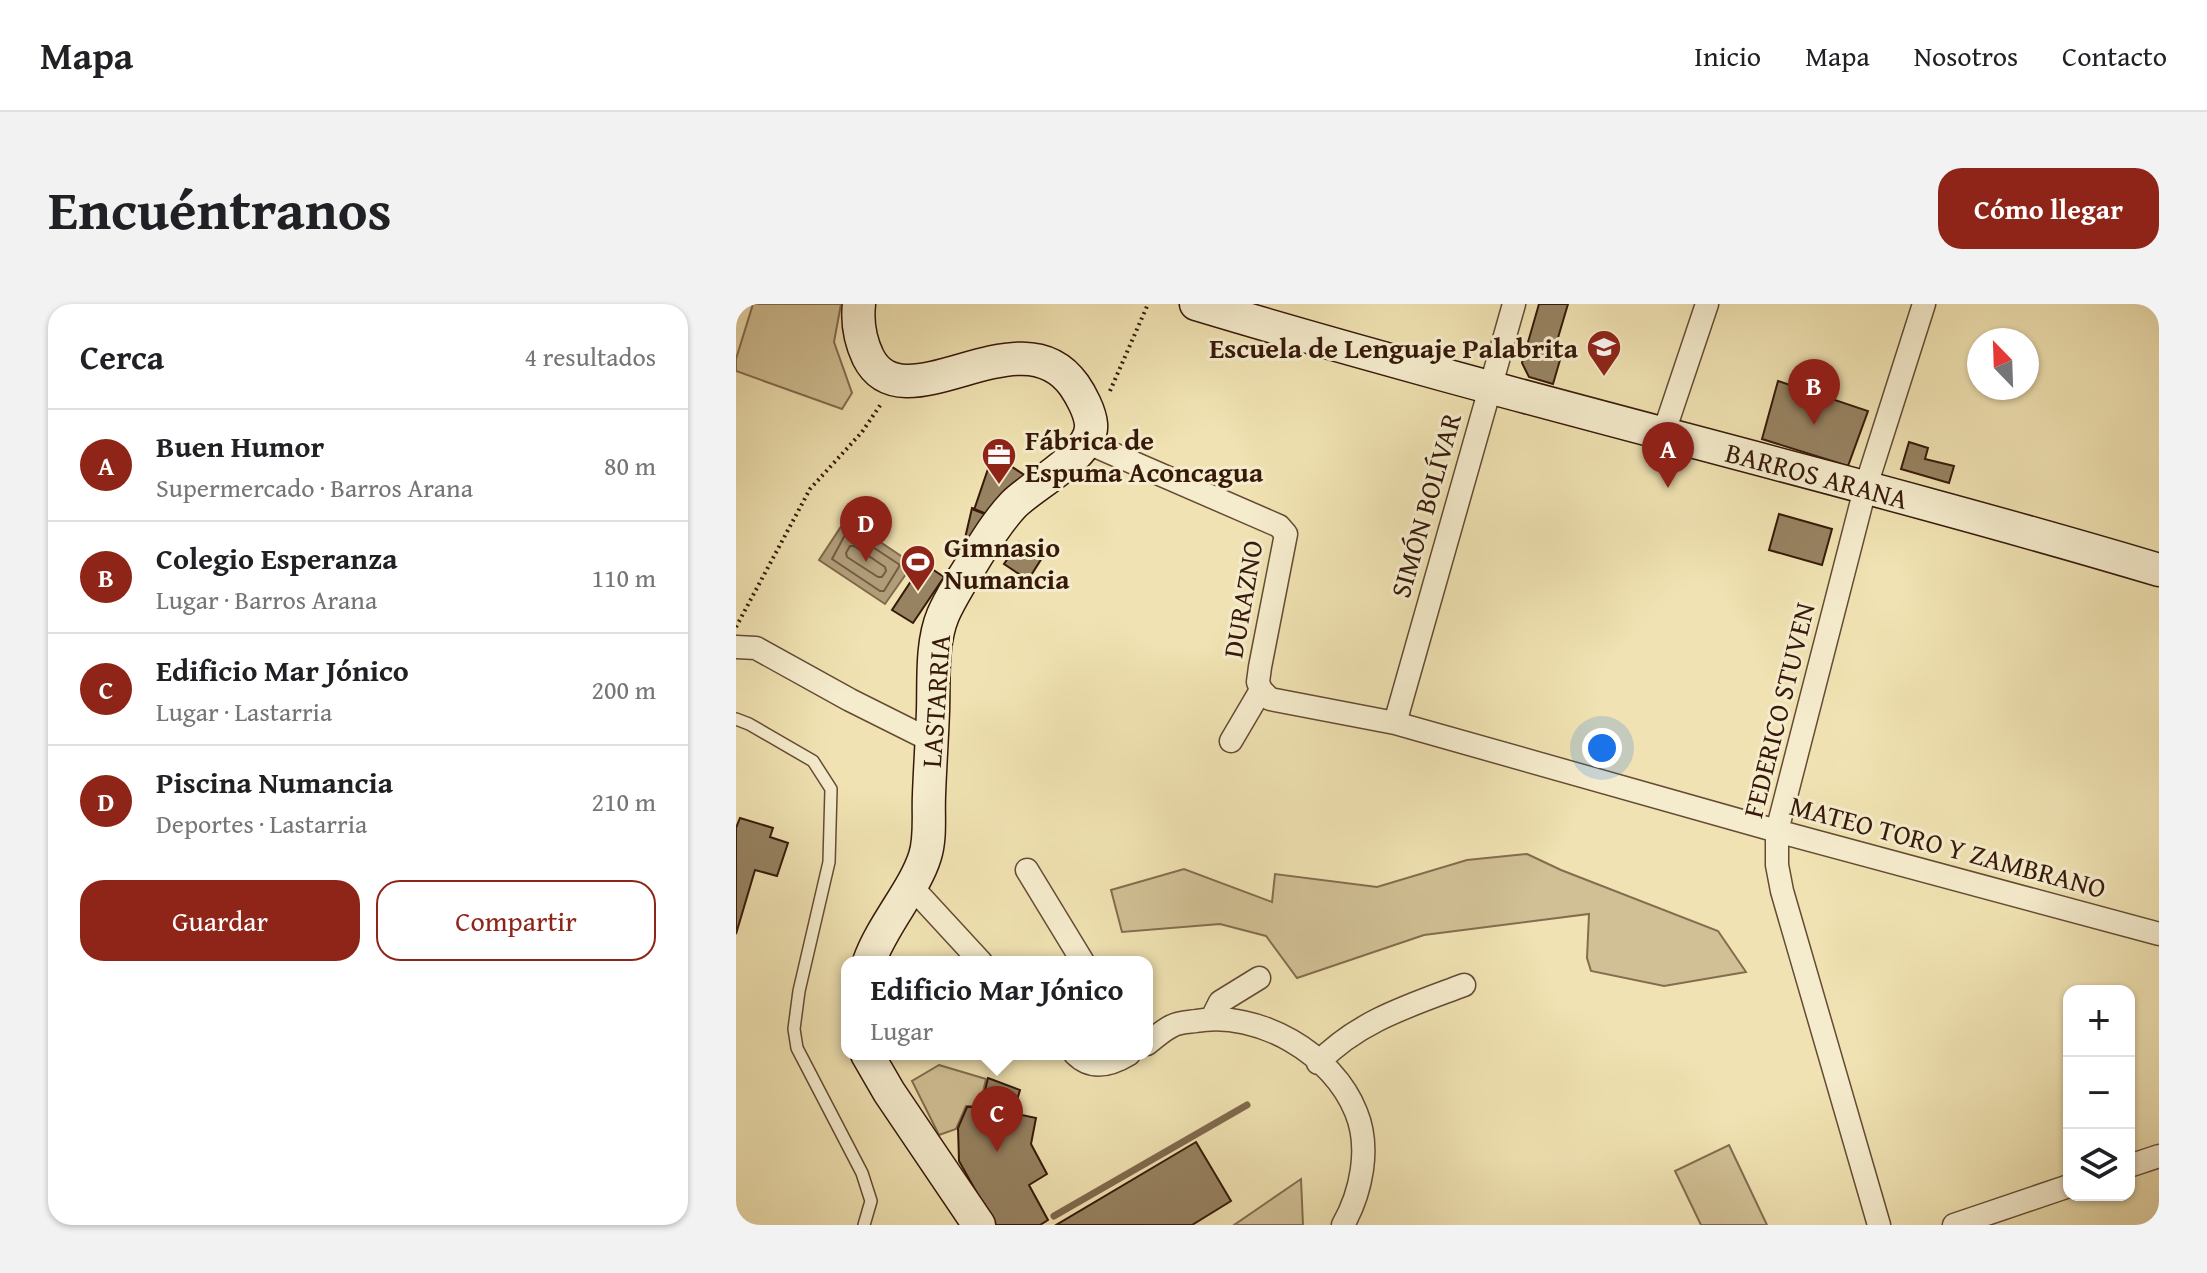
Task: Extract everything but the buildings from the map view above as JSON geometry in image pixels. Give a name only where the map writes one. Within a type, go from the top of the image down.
[{"type":"street","points":[[859,304],[857,325],[866,354],[876,370],[896,382],[932,378],[1016,358],[1039,360],[1057,368],[1072,382],[1081,396],[1090,433]]},
{"type":"street","name":"BARROS ARANA","points":[[1196,304],[1488,389],[1664,432],[2159,570]]},
{"type":"street","name":"SIMÓN BOLÍVAR","points":[[1395,723],[1514,304]]},
{"type":"street","points":[[1664,432],[1707,304]]},
{"type":"street","name":"FEDERICO STUVEN","points":[[1879,1225],[1782,891],[1777,865],[1777,831],[1865,489],[1924,304]]},
{"type":"street","name":"DURAZNO","points":[[1090,433],[1279,526],[1286,534],[1260,667],[1258,682],[1261,690],[1231,741]]},
{"type":"street","name":"LASTARRIA","points":[[872,956],[889,918],[925,856],[934,659],[942,617],[993,531],[1015,503],[1090,433]]},
{"type":"street","points":[[736,647],[756,648],[932,741]]},
{"type":"street","name":"MATEO TORO Y ZAMBRANO","points":[[1261,690],[1270,699],[1395,723],[1777,831],[2159,934]]},
{"type":"street","points":[[1027,870],[1079,956]]},
{"type":"street","points":[[910,885],[975,956]]},
{"type":"street","points":[[1212,1018],[1220,1002],[1259,978]]},
{"type":"street","points":[[1318,1063],[1337,1043],[1362,1027],[1464,985]]},
{"type":"street","points":[[1153,1040],[1174,1025],[1212,1018],[1241,1020],[1278,1032],[1299,1045],[1346,1090],[1358,1115],[1362,1175],[1354,1205],[1343,1225]]},
{"type":"street","points":[[871,1060],[969,1218]]},
{"type":"street","points":[[1081,1060],[1096,1066],[1120,1060]]},
{"type":"street","points":[[2135,1164],[2159,1156]]},
{"type":"street","points":[[1954,1225],[2063,1188]]},
{"type":"lane","points":[[736,719],[813,761],[831,789],[829,862],[799,991],[794,1029],[797,1048],[862,1173],[871,1201],[864,1225]]},
{"type":"path","points":[[1090,433],[1148,304]]},
{"type":"path","points":[[736,627],[810,489],[862,432],[896,382]]},
{"type":"shaded area","points":[[753,304],[841,304],[834,342],[852,393],[842,409],[736,371],[736,359]]},
{"type":"shaded area","points":[[1527,854],[1718,931],[1746,972],[1664,986],[1591,971],[1587,958],[1589,914],[1424,935],[1297,978],[1266,936],[1220,924],[1122,932],[1111,890],[1184,869],[1272,902],[1275,874],[1377,887],[1467,860]]},
{"type":"shaded area","points":[[939,1065],[986,1079],[980,1106],[966,1106],[956,1129],[939,1135],[912,1081]]},
{"type":"shaded area","points":[[1729,1145],[1767,1225],[1701,1225],[1675,1171]]},
{"type":"shaded area","points":[[1301,1179],[1303,1225],[1234,1225]]},
{"type":"water","points":[[846,519],[913,564],[885,604],[819,560]]},
{"type":"waterway","points":[[1054,1216],[1247,1105]]},
{"type":"place","name":"Escuela de Lenguaje Palabrita","points":[[1604,378]]},
{"type":"place","name":"Colegio Esperanza","points":[[1814,425]]},
{"type":"place","name":"Fábrica de Espuma Aconcagua","points":[[999,486]]},
{"type":"place","name":"Buen Humor","points":[[1668,488]]},
{"type":"place","name":"Piscina Numancia","points":[[866,562]]},
{"type":"place","name":"Gimnasio Numancia","points":[[918,593]]},
{"type":"place","name":"Edificio Mar Jónico","points":[[997,1152]]}]
